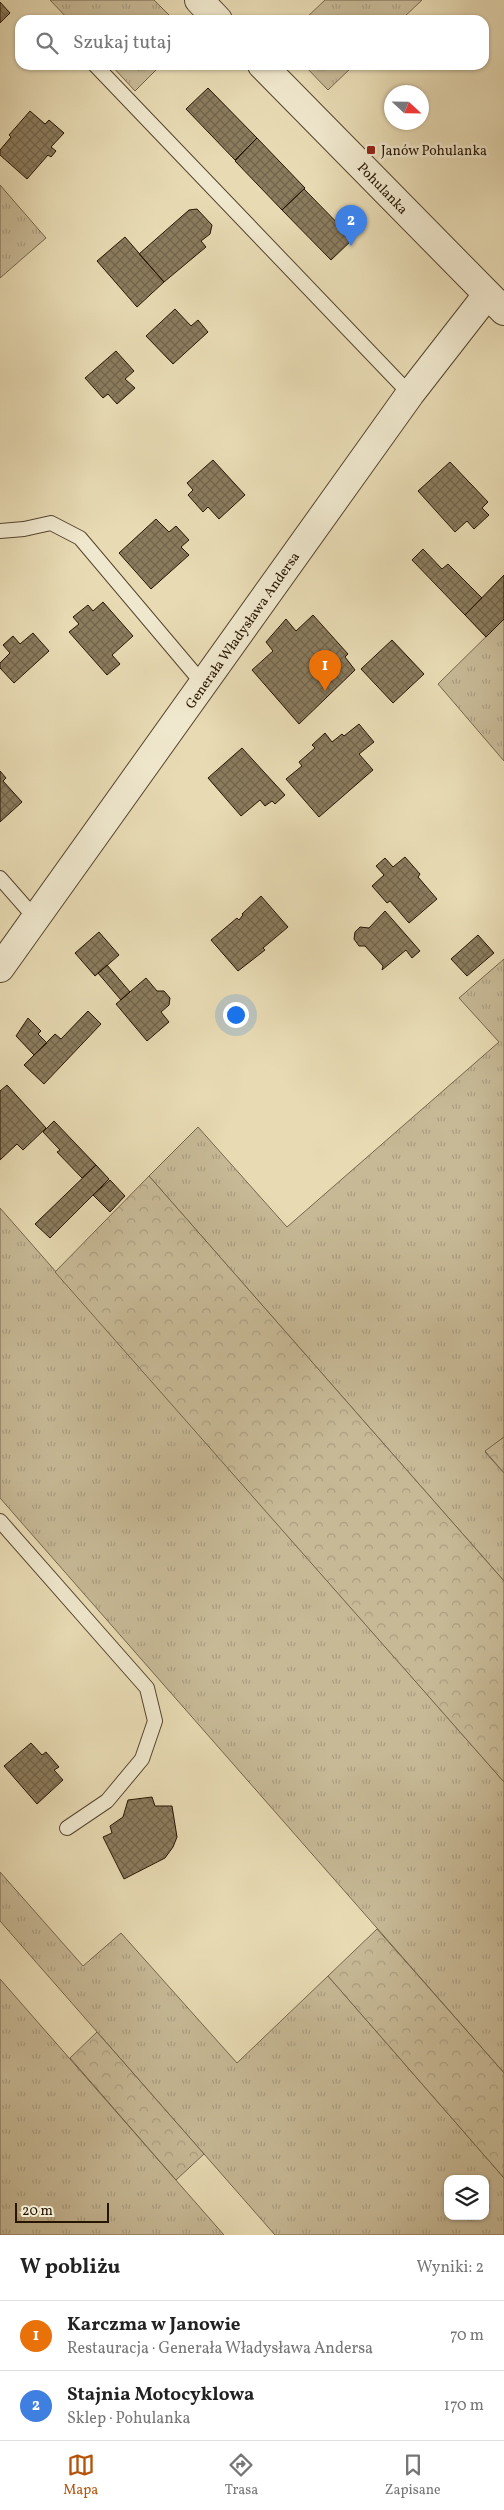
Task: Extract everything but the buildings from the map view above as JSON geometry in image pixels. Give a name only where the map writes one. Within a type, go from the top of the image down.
[{"type":"street","points":[[199,0],[213,15]]},
{"type":"street","name":"Pohulanka","points":[[267,70],[495,303]]},
{"type":"street","name":"Generała Władysława Andersa","points":[[0,968],[410,394],[495,303]]},
{"type":"lane","points":[[101,70],[410,394]]},
{"type":"lane","points":[[0,531],[24,529],[51,523],[80,538],[204,684]]},
{"type":"lane","points":[[0,878],[36,919]]},
{"type":"lane","points":[[0,1521],[147,1688],[155,1721],[142,1759],[107,1801],[68,1828]]},
{"type":"green space","points":[[50,0],[154,0],[169,15],[64,15]]},
{"type":"green space","points":[[325,0],[422,0],[406,15],[309,15]]},
{"type":"green space","points":[[116,70],[156,70],[135,91]]},
{"type":"green space","points":[[309,70],[349,70],[328,90]]},
{"type":"green space","points":[[0,185],[46,238],[0,278]]},
{"type":"green space","points":[[504,619],[504,761],[438,684]]},
{"type":"green space","points":[[504,959],[504,1437],[485,1452],[504,1473],[504,1581],[149,1176],[198,1127],[287,1227],[499,1042],[459,998]]},
{"type":"green space","points":[[149,1176],[504,1581],[504,1782],[55,1272]]},
{"type":"green space","points":[[0,1208],[504,1782],[504,2073],[0,1498]]},
{"type":"green space","points":[[504,1437],[504,1473],[485,1451]]},
{"type":"green space","points":[[0,1872],[83,1966],[121,1933],[237,2063],[328,1976],[504,2178],[504,2235],[275,2235],[0,1921]]},
{"type":"green space","points":[[377,1929],[504,2073],[504,2178],[328,1976]]},
{"type":"green space","points":[[0,1979],[224,2235],[0,2235]]},
{"type":"green space","points":[[97,2032],[204,2154],[176,2180],[70,2058]]},
{"type":"place","name":"Janów Pohulanka","points":[[371,150]]},
{"type":"place","name":"Stajnia Motocyklowa","points":[[351,246]]},
{"type":"place","name":"Karczma w Janowie","points":[[325,691]]}]
